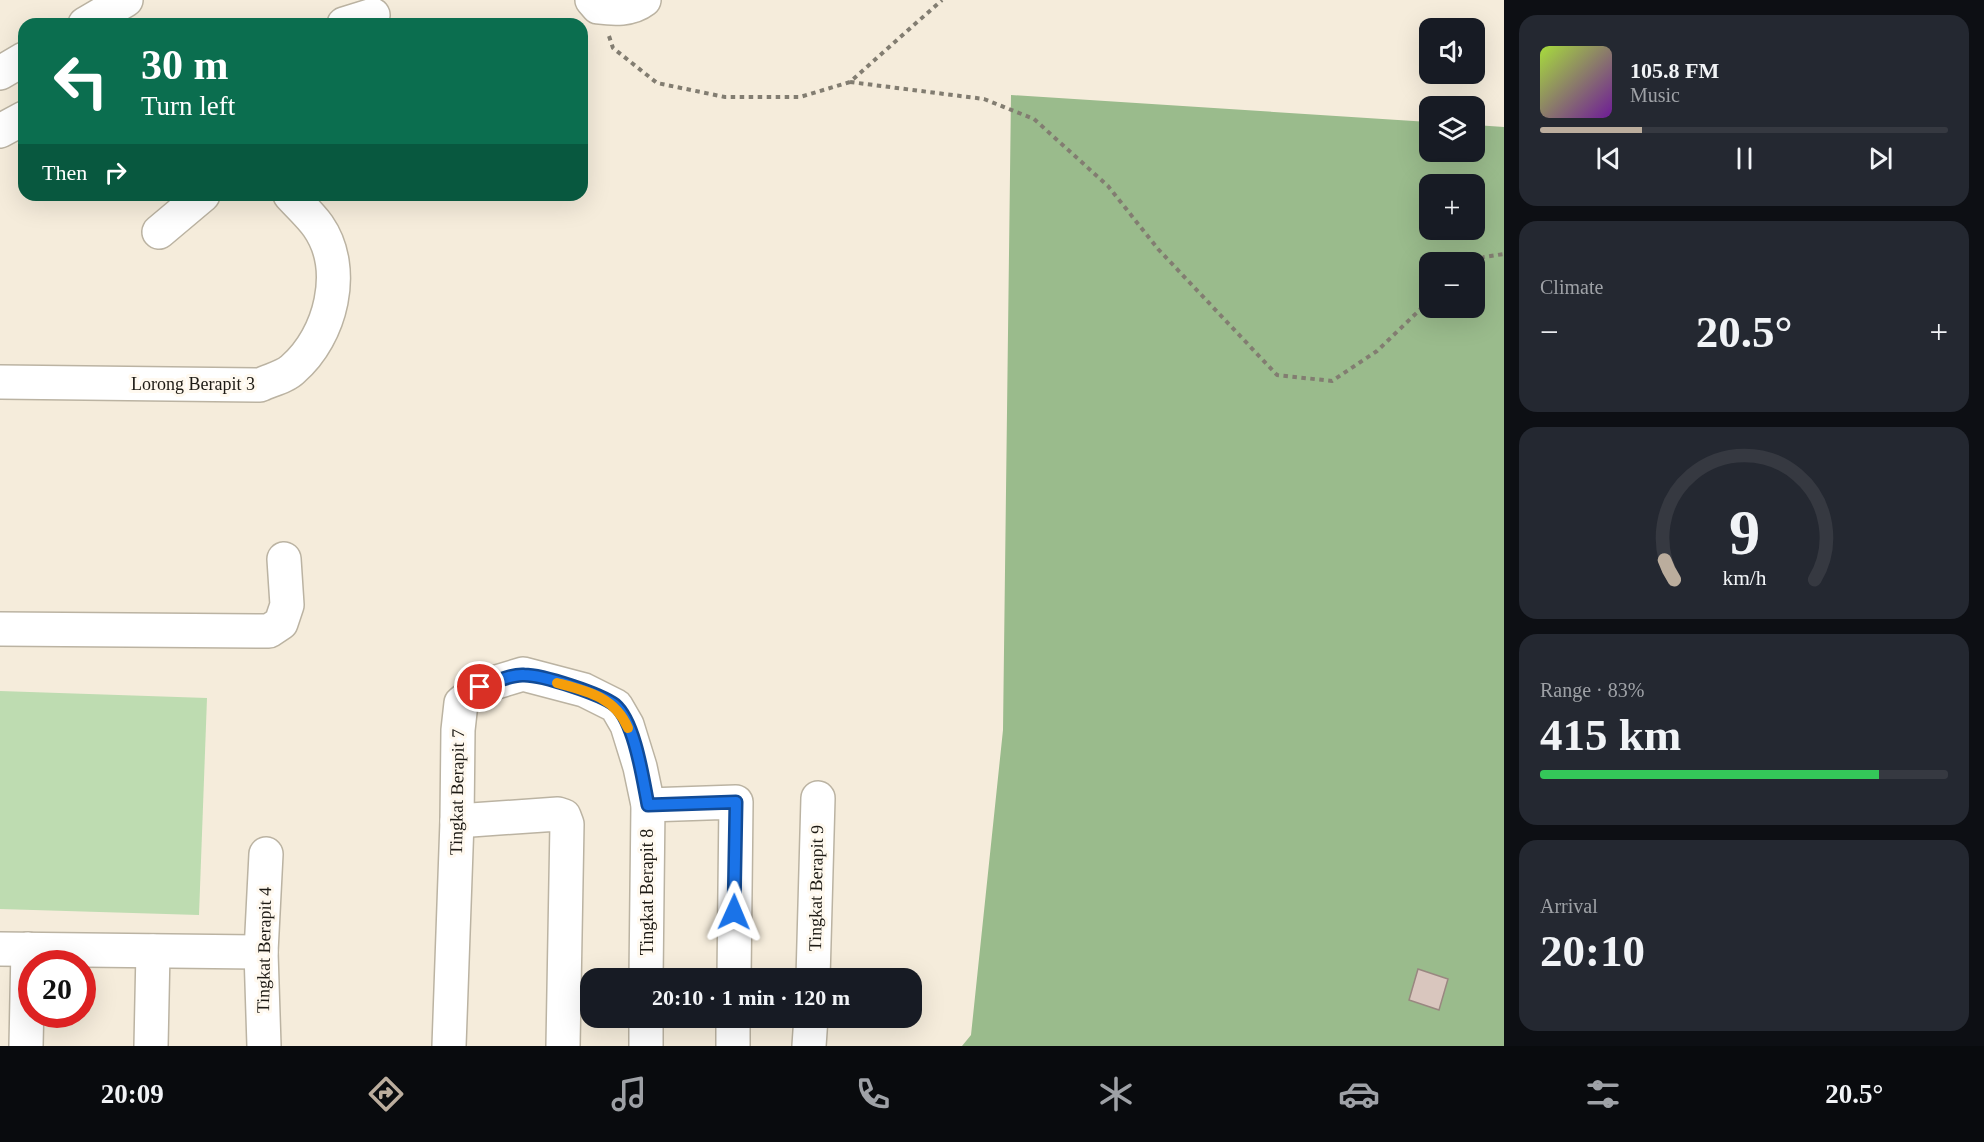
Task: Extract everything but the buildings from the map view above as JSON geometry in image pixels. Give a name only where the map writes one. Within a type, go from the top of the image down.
[{"type":"street","points":[[595,4],[617,9],[639,4],[645,0]]},
{"type":"street","points":[[0,73],[18,62]]},
{"type":"street","points":[[0,131],[18,121]]},
{"type":"street","points":[[159,232],[196,201]]},
{"type":"street","name":"Lorong Berapit 3","points":[[0,382],[260,385],[292,370],[317,342],[326,321],[332,293],[332,256],[319,227],[295,201]]},
{"type":"street","points":[[0,629],[269,631],[281,623],[287,606],[284,559]]},
{"type":"street","name":"Tingkat Berapit 7","points":[[449,1046],[458,730],[461,703],[480,687],[523,674],[584,690],[616,706],[627,725],[634,746],[648,805]]},
{"type":"street","name":"Tingkat Berapit 9","points":[[813,968],[818,798]]},
{"type":"street","points":[[648,805],[736,802],[734,968]]},
{"type":"street","name":"Tingkat Berapit 8","points":[[646,968],[648,805]]},
{"type":"street","points":[[457,821],[558,814],[564,816],[567,824],[563,1046]]},
{"type":"street","name":"Tingkat Berapit 4","points":[[264,1046],[261,952],[266,854]]},
{"type":"street","points":[[26,1046],[14,949],[261,952]]},
{"type":"street","points":[[151,1046],[153,951]]},
{"type":"street","points":[[646,1028],[646,1046]]},
{"type":"street","points":[[733,1028],[733,1046]]},
{"type":"street","points":[[809,1046],[810,1028]]},
{"type":"path","points":[[850,82],[942,0]]},
{"type":"path","points":[[595,4],[614,48],[657,83],[725,97],[800,97],[850,82],[984,99],[1034,119],[1108,186],[1158,249],[1277,375],[1332,381],[1377,351],[1419,311]]},
{"type":"path","points":[[1485,257],[1504,254]]},
{"type":"green space","points":[[1011,95],[1419,121],[1419,162],[1485,162],[1485,126],[1504,127],[1504,1046],[962,1046],[971,1035],[1003,730]]},
{"type":"green space","points":[[0,691],[207,698],[199,915],[0,909]]},
{"type":"slow traffic","points":[[557,683],[584,690],[616,706],[628,728]]},
{"type":"route","points":[[480,687],[523,674],[584,690],[616,706],[627,725],[640,767],[648,805],[736,802],[734,912]]}]
